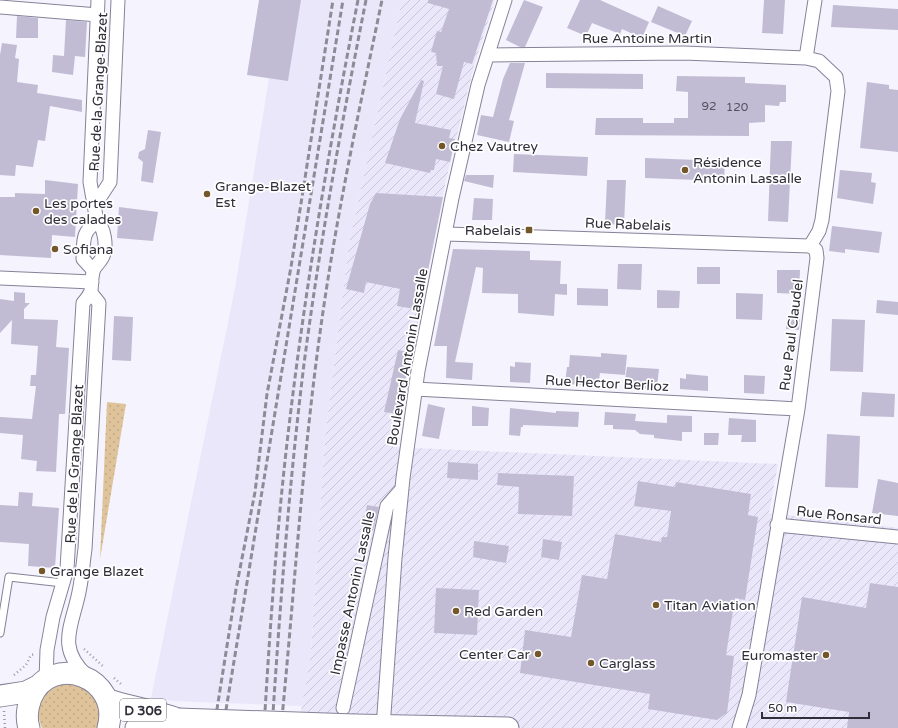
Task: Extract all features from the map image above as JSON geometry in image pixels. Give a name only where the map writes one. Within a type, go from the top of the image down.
[{"type":"main road","points":[[0,696],[26,692],[42,683],[64,674],[73,673],[89,679],[99,686],[108,700],[110,719],[108,728]]},
{"type":"main road","points":[[30,728],[27,713],[28,704],[42,683]]},
{"type":"main road","name":"D 306","points":[[108,700],[138,709],[154,710],[178,719]]},
{"type":"main road","name":"D 306","points":[[136,728],[178,719],[383,727],[508,728]]},
{"type":"street","name":"Rue de la Grange Blazet","points":[[42,683],[53,616],[67,569],[70,547],[83,303],[104,256],[104,232],[102,226],[96,222],[90,182],[98,0]]},
{"type":"street","name":"Rue de la Grange Blazet","points":[[94,205],[110,182],[118,0]]},
{"type":"street","name":"Boulevard Antonin Lassalle","points":[[383,727],[394,565],[401,490],[415,390],[452,198],[478,86],[505,0]]},
{"type":"street","points":[[810,246],[819,231],[822,220],[838,91],[836,77],[830,69],[819,61],[806,58],[815,0]]},
{"type":"street","points":[[0,7],[64,7],[98,15]]},
{"type":"street","name":"Rue Antoine Martin","points":[[488,55],[684,53],[806,58]]},
{"type":"street","name":"Rue de la Grange Blazet","points":[[89,679],[75,665],[68,645],[69,627],[81,586],[85,549],[99,303],[84,258],[85,236],[88,227],[96,222]]},
{"type":"street","name":"Rue Rabelais","points":[[446,234],[810,246]]},
{"type":"street","name":"Rue Paul Claudel","points":[[739,728],[749,695],[798,409],[817,258],[816,250],[810,246]]},
{"type":"street","points":[[0,278],[92,282]]},
{"type":"street","name":"Rue Hector Berlioz","points":[[415,390],[798,409]]},
{"type":"street","name":"Impasse Antonin Lassalle","points":[[344,708],[387,506],[401,490]]},
{"type":"street","name":"Rue Ronsard","points":[[777,525],[898,537]]},
{"type":"street","name":"Rue Paul Claudel","points":[[749,695],[750,728]]},
{"type":"lane","points":[[0,633],[9,577],[63,583]]},
{"type":"shaded area","points":[[259,0],[402,0],[349,244],[325,438],[311,652],[302,706],[174,701],[151,698],[235,288],[269,78]]},
{"type":"shaded area","points":[[402,0],[495,0],[474,66],[446,180],[393,447],[778,464],[769,513],[898,528],[898,728],[298,728],[311,652],[325,438],[349,244]]},
{"type":"shaded area","points":[[107,402],[126,404],[100,559]]},
{"type":"shaded area","points":[[68,684],[84,689],[95,698],[100,711],[98,728],[42,728],[39,720],[39,713],[40,705],[43,699],[47,693],[53,689]]},
{"type":"building","points":[[259,0],[301,0],[288,81],[247,75]]},
{"type":"building","points":[[428,0],[493,0],[472,64],[464,62],[454,99],[436,94],[443,66],[437,66],[436,53],[431,52],[437,31],[441,32],[449,9],[428,3]]},
{"type":"building","points":[[524,0],[543,7],[525,47],[520,47],[506,40]]},
{"type":"building","points":[[580,0],[600,0],[649,22],[642,38],[622,29],[620,34],[592,23],[586,36],[567,28]]},
{"type":"building","points":[[764,0],[785,0],[783,34],[762,33]]},
{"type":"building","points":[[833,5],[898,9],[898,30],[831,27]]},
{"type":"building","points":[[658,6],[692,21],[685,36],[651,22]]},
{"type":"building","points":[[17,16],[38,18],[38,38],[16,38]]},
{"type":"building","points":[[66,20],[87,22],[85,57],[75,56],[73,75],[52,72],[53,55],[64,56]]},
{"type":"building","points":[[2,43],[17,45],[15,58],[19,59],[17,82],[38,85],[37,93],[82,100],[82,112],[50,106],[45,141],[38,140],[33,167],[16,165],[15,176],[0,175],[0,55]]},
{"type":"building","points":[[510,63],[525,63],[509,120],[514,121],[509,142],[477,135],[481,115],[493,117],[503,79]]},
{"type":"building","points":[[546,73],[643,74],[643,89],[546,88]]},
{"type":"building","points":[[677,76],[745,77],[745,83],[786,85],[786,102],[780,102],[779,106],[765,105],[765,122],[749,123],[749,136],[595,135],[596,118],[643,118],[643,123],[674,123],[674,118],[688,118],[688,92],[676,91]]},
{"type":"building","points":[[421,80],[424,81],[415,123],[451,130],[449,138],[455,139],[450,162],[436,159],[434,170],[431,170],[430,173],[385,163],[400,119]]},
{"type":"building","points":[[867,82],[889,85],[889,89],[898,90],[898,152],[860,148]]},
{"type":"building","points":[[148,130],[161,132],[153,183],[141,181],[143,162],[138,158],[139,152],[145,149]]},
{"type":"building","points":[[771,141],[792,141],[788,222],[768,221]]},
{"type":"building","points":[[514,154],[588,157],[587,176],[513,172]]},
{"type":"building","name":"Résidence Antonin Lassalle","points":[[645,158],[725,161],[724,181],[645,178]]},
{"type":"building","points":[[840,170],[872,173],[871,182],[876,183],[873,204],[837,198]]},
{"type":"building","points":[[466,175],[494,175],[493,188],[464,181]]},
{"type":"building","points":[[45,180],[78,184],[75,237],[52,235],[51,258],[0,255],[0,197],[15,197],[15,193],[45,194]]},
{"type":"building","points":[[607,180],[626,180],[624,225],[605,224]]},
{"type":"building","points":[[376,193],[443,197],[420,310],[397,306],[400,289],[366,282],[364,293],[346,289],[370,204]]},
{"type":"building","points":[[474,198],[493,199],[492,220],[472,220]]},
{"type":"building","points":[[119,207],[158,212],[153,241],[117,238]]},
{"type":"building","points":[[832,226],[882,232],[879,253],[845,249],[845,253],[829,251]]},
{"type":"building","points":[[453,249],[530,251],[530,260],[561,261],[560,284],[567,284],[567,295],[555,294],[554,316],[518,313],[518,294],[482,293],[483,268],[476,267],[455,362],[473,363],[472,380],[446,378],[447,346],[434,346]]},
{"type":"building","points":[[618,264],[642,264],[641,290],[617,289]]},
{"type":"building","points":[[697,267],[720,267],[720,284],[697,284]]},
{"type":"building","points":[[777,270],[800,270],[799,294],[777,293]]},
{"type":"building","points":[[577,288],[608,289],[608,306],[577,305]]},
{"type":"building","points":[[657,290],[680,291],[679,308],[657,308]]},
{"type":"building","points":[[14,292],[25,293],[25,303],[30,303],[24,309],[24,319],[58,320],[56,347],[69,348],[65,414],[59,414],[56,472],[36,471],[37,461],[21,459],[23,435],[0,433],[0,417],[32,419],[36,386],[30,386],[31,375],[36,375],[38,346],[11,344],[12,320],[0,333],[0,299],[14,301]]},
{"type":"building","points":[[736,293],[763,294],[762,320],[736,319]]},
{"type":"building","points":[[877,300],[898,302],[898,315],[876,313]]},
{"type":"building","points":[[114,316],[133,317],[131,361],[112,360]]},
{"type":"building","points":[[787,316],[800,316],[799,330],[786,329]]},
{"type":"building","points":[[832,319],[865,320],[863,372],[830,371]]},
{"type":"building","points":[[398,350],[411,353],[398,414],[384,412]]},
{"type":"building","points":[[601,353],[627,355],[625,375],[600,373],[599,380],[592,380],[591,385],[565,384],[570,355],[601,357]]},
{"type":"building","points":[[515,362],[531,363],[530,383],[510,382],[510,366],[515,367]]},
{"type":"building","points":[[627,367],[659,369],[657,387],[651,386],[651,388],[647,389],[624,387]]},
{"type":"building","points":[[686,374],[708,376],[708,391],[680,389],[680,378],[686,379]]},
{"type":"building","points":[[744,375],[765,376],[764,394],[744,393]]},
{"type":"building","points":[[862,392],[895,394],[894,417],[860,416]]},
{"type":"building","points":[[428,404],[445,408],[439,439],[422,436]]},
{"type":"building","points":[[472,406],[489,408],[488,426],[472,426]]},
{"type":"building","points":[[510,408],[556,413],[556,411],[579,412],[578,427],[523,425],[523,427],[521,427],[520,436],[509,435]]},
{"type":"building","points":[[605,412],[636,414],[635,421],[667,423],[667,415],[692,416],[692,432],[682,432],[682,441],[654,438],[654,435],[640,434],[635,430],[613,429],[613,425],[604,425]]},
{"type":"building","points":[[729,418],[756,420],[756,442],[741,442],[742,435],[728,435]]},
{"type":"building","points":[[704,433],[719,433],[718,445],[704,445]]},
{"type":"building","points":[[827,434],[860,436],[858,488],[825,487]]},
{"type":"building","points":[[448,462],[478,464],[478,480],[447,478]]},
{"type":"building","points":[[498,473],[574,476],[572,516],[518,514],[519,487],[497,485]]},
{"type":"building","points":[[878,479],[898,483],[898,516],[872,513]]},
{"type":"building","points":[[638,481],[675,487],[676,482],[751,494],[748,515],[758,517],[745,600],[735,598],[726,655],[734,656],[727,713],[717,720],[648,709],[650,694],[520,673],[525,630],[571,637],[582,575],[607,579],[615,534],[661,542],[662,537],[667,537],[671,511],[634,506]]},
{"type":"building","points":[[19,492],[33,493],[32,506],[59,508],[55,568],[28,566],[29,544],[0,542],[0,505],[18,506]]},
{"type":"building","points":[[367,505],[379,507],[373,531],[362,529]]},
{"type":"building","points":[[543,539],[562,542],[559,560],[541,557]]},
{"type":"building","points":[[474,541],[509,546],[506,563],[473,557]]},
{"type":"building","points":[[870,583],[898,587],[898,728],[847,728],[849,712],[786,702],[802,597],[866,608]]},
{"type":"building","points":[[436,588],[479,590],[477,635],[434,633]]},
{"type":"railway","points":[[214,728],[236,589],[255,492],[267,394],[291,267],[333,0]]},
{"type":"railway","points":[[223,728],[343,0]]},
{"type":"railway","points":[[264,728],[277,539],[296,372],[319,213],[358,0]]},
{"type":"railway","points":[[272,728],[285,546],[304,364],[332,182],[366,0]]},
{"type":"railway","points":[[281,728],[310,410],[324,305],[343,190],[382,0]]},
{"type":"place","name":"Chez Vautrey","points":[[442,146]]},
{"type":"place","name":"Résidence Antonin Lassalle","points":[[685,170]]},
{"type":"place","name":"Grange-Blazet Est","points":[[207,194]]},
{"type":"place","name":"Les portes des calades","points":[[36,211]]},
{"type":"place","name":"Rabelais","points":[[529,230]]},
{"type":"place","name":"Sofiana","points":[[55,249]]},
{"type":"place","name":"Grange Blazet","points":[[42,571]]},
{"type":"place","name":"Titan Aviation","points":[[656,605]]},
{"type":"place","name":"Red Garden","points":[[456,611]]},
{"type":"place","name":"Center Car","points":[[538,654]]},
{"type":"place","name":"Euromaster","points":[[826,655]]},
{"type":"place","name":"Carglass","points":[[591,663]]}]
